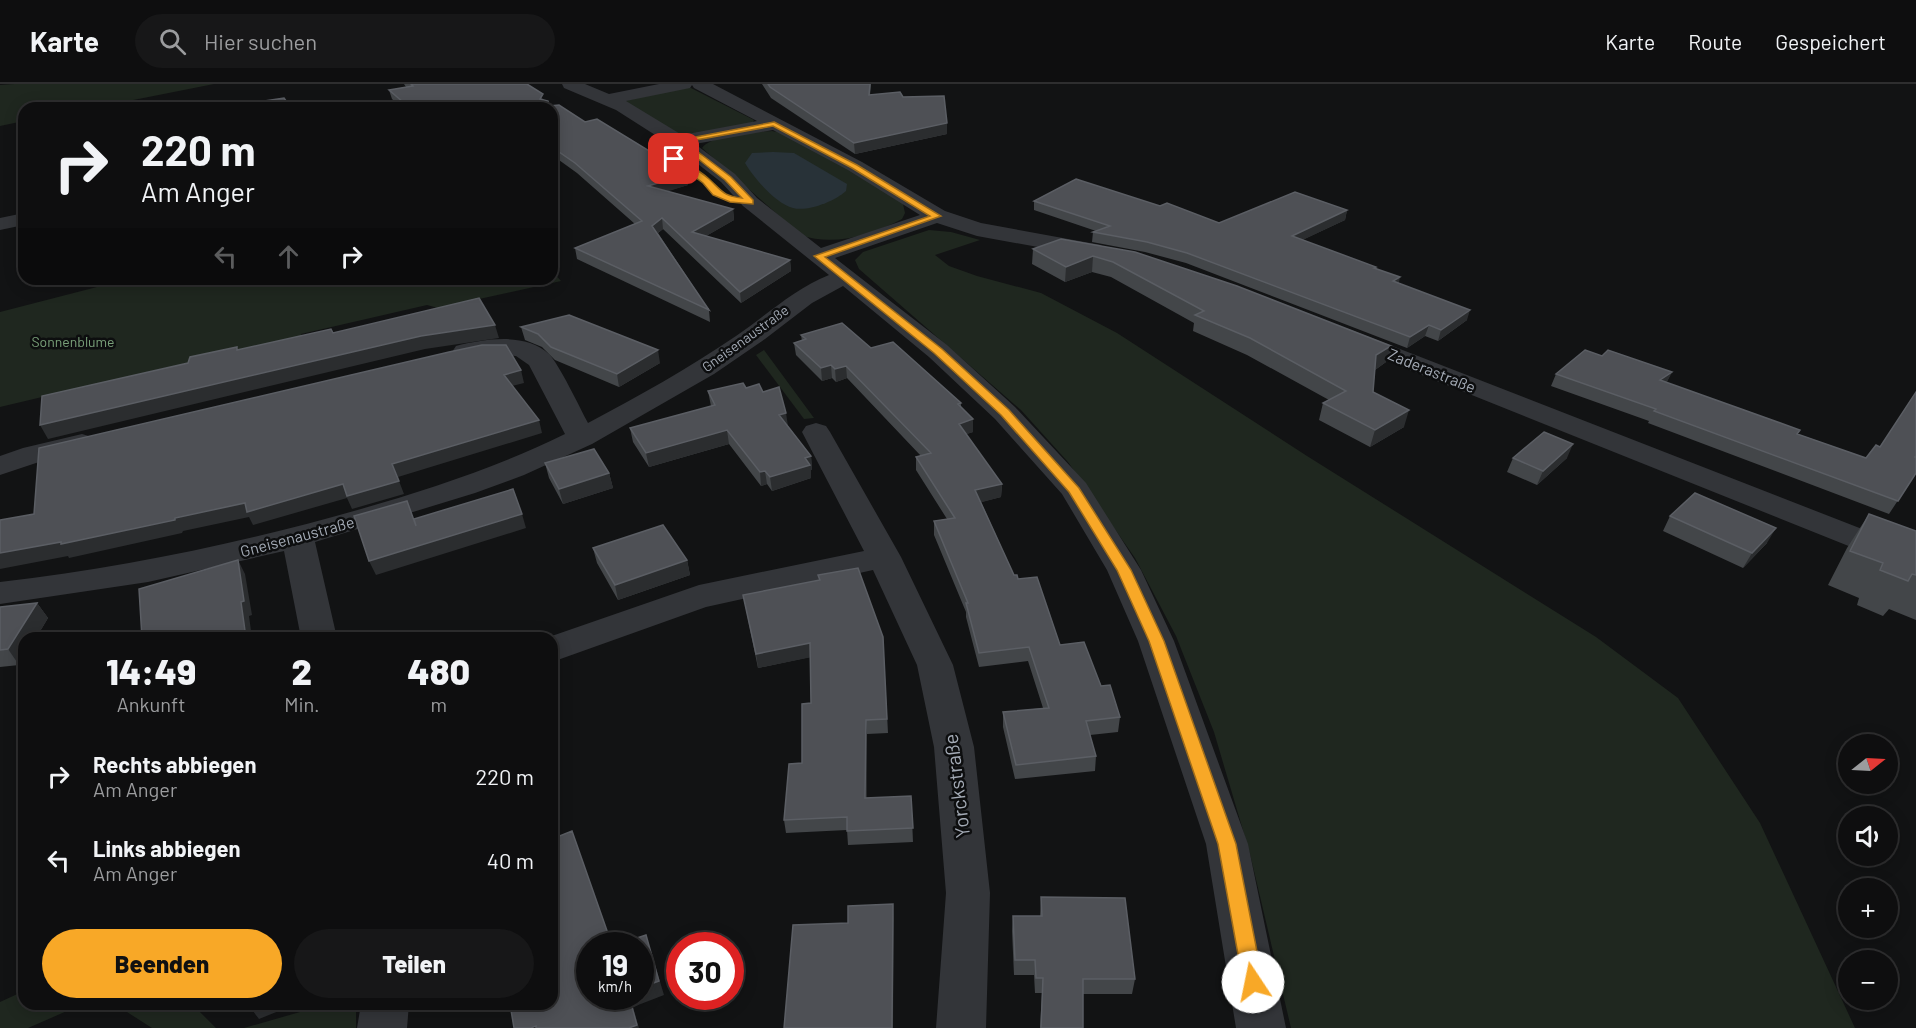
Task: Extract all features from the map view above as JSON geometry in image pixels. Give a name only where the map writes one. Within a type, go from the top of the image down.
[{"type":"street","points":[[607,100],[684,84]]},
{"type":"street","points":[[700,84],[855,166],[937,216],[977,229],[1110,253]]},
{"type":"street","points":[[573,94],[607,100],[642,118],[728,178],[750,202],[938,351],[1005,413],[1075,490],[1124,570],[1156,641],[1227,844],[1262,1028]]},
{"type":"street","points":[[573,94],[626,126],[706,181],[716,193],[730,200],[750,202]]},
{"type":"street","points":[[678,141],[774,124]]},
{"type":"street","points":[[819,256],[937,216]]},
{"type":"street","points":[[0,224],[18,220]]},
{"type":"street","name":"Gneisenaustraße","points":[[0,593],[103,580],[298,538],[436,496],[530,461],[582,438],[700,371],[746,341],[800,298],[824,284],[846,276]]},
{"type":"street","name":"Zaderastraße","points":[[1320,325],[1916,562]]},
{"type":"street","points":[[441,357],[498,347],[522,350],[540,360],[582,438]]},
{"type":"street","name":"Yorckstraße","points":[[816,432],[884,558],[935,665],[954,747],[968,893],[961,1028]]},
{"type":"street","points":[[0,466],[33,454],[101,438]]},
{"type":"street","points":[[298,538],[318,632]]},
{"type":"street","points":[[558,647],[699,597],[884,558]]},
{"type":"street","points":[[382,1028],[384,1010]]},
{"type":"green space","points":[[214,84],[123,102],[18,102],[18,122],[0,126],[0,85]]},
{"type":"green space","points":[[689,87],[754,120],[752,124],[712,133],[681,134],[659,124],[624,101]]},
{"type":"green space","points":[[772,131],[787,134],[894,195],[903,204],[905,213],[902,219],[852,238],[826,240],[801,235],[702,148],[724,137]]},
{"type":"green space","points":[[929,230],[951,232],[980,240],[935,255],[949,266],[1041,293],[1117,333],[1307,456],[1596,637],[1678,698],[1760,823],[1838,991],[1838,1010],[1847,1010],[1855,1028],[1291,1028],[1250,854],[1214,732],[1176,636],[1135,558],[1068,462],[1021,410],[859,269],[855,260],[863,252]]},
{"type":"green space","name":"Sonnenblume","points":[[105,285],[543,285],[438,308],[427,305],[301,334],[303,338],[0,407],[0,312]]},
{"type":"green space","points":[[764,350],[814,418],[804,419],[756,355]]},
{"type":"green space","points":[[18,994],[18,1010],[69,1010],[28,1028],[0,1028],[0,1002]]},
{"type":"green space","points":[[124,1010],[198,1010],[216,1028],[152,1028]]},
{"type":"green space","points":[[307,1010],[356,1010],[356,1028],[244,1028]]},
{"type":"shaded area","points":[[752,153],[794,153],[847,184],[846,191],[828,202],[813,207],[799,209],[786,205],[766,189],[745,163]]},
{"type":"building","points":[[411,84],[527,84],[543,94],[540,99],[548,102],[403,102],[389,90],[413,86]]},
{"type":"building","points":[[768,84],[870,84],[869,95],[900,92],[903,97],[944,96],[947,123],[854,143]]},
{"type":"building","points":[[284,98],[287,102],[257,102]]},
{"type":"building","points":[[558,105],[585,122],[597,119],[687,174],[648,186],[733,209],[692,232],[790,260],[740,292],[662,218],[652,226],[709,310],[575,248],[642,221],[558,151]]},
{"type":"building","points":[[1076,179],[1160,206],[1167,203],[1219,223],[1295,192],[1347,210],[1292,236],[1376,267],[1374,268],[1400,277],[1393,281],[1470,310],[1441,330],[1429,325],[1410,337],[1187,253],[1147,242],[1093,232],[1110,226],[1034,201]]},
{"type":"building","points":[[1061,239],[1135,252],[1237,286],[1391,346],[1376,355],[1373,392],[1409,410],[1375,430],[1323,403],[1346,391],[1250,338],[1195,315],[1204,311],[1113,262],[1093,256],[1066,267],[1033,249]]},
{"type":"building","points":[[479,298],[495,325],[421,336],[40,425],[42,396],[188,363],[190,357],[237,347],[237,350],[331,329],[333,333]]},
{"type":"building","points":[[569,315],[658,350],[617,374],[551,347],[538,334],[521,327]]},
{"type":"building","points":[[842,323],[871,348],[893,342],[961,403],[958,404],[973,419],[959,424],[1002,484],[975,490],[1014,575],[1017,575],[1018,579],[1037,577],[1060,645],[1084,642],[1101,686],[1110,685],[1120,717],[1086,721],[1096,756],[1016,765],[1003,712],[1049,708],[1029,647],[979,653],[966,603],[968,603],[934,521],[955,518],[916,457],[931,453],[846,366],[835,369],[831,365],[821,368],[794,343],[806,339],[801,335]]},
{"type":"building","points":[[482,345],[506,345],[521,370],[504,375],[539,420],[392,464],[399,481],[347,496],[343,484],[247,512],[245,503],[61,544],[61,542],[0,553],[0,520],[34,514],[39,448]]},
{"type":"building","points":[[1585,350],[1602,356],[1608,350],[1672,372],[1660,380],[1800,430],[1797,434],[1866,458],[1876,445],[1880,447],[1916,392],[1916,473],[1898,501],[1654,411],[1656,409],[1556,374]]},
{"type":"building","points":[[743,383],[746,388],[759,384],[763,392],[779,387],[786,413],[779,415],[811,456],[805,458],[810,465],[770,477],[765,471],[760,472],[727,430],[646,453],[630,428],[715,405],[708,391]]},
{"type":"building","points":[[1544,432],[1573,444],[1543,471],[1513,458]]},
{"type":"building","points":[[594,449],[609,473],[559,489],[545,463]]},
{"type":"building","points":[[513,489],[522,514],[369,561],[354,516],[407,501],[416,526],[414,519]]},
{"type":"building","points":[[1695,493],[1776,528],[1752,553],[1670,516]]},
{"type":"building","points":[[1869,514],[1916,531],[1916,575],[1912,574],[1908,581],[1880,570],[1883,563],[1850,551]]},
{"type":"building","points":[[663,525],[687,560],[615,585],[593,548]]},
{"type":"building","points":[[238,560],[244,601],[241,602],[245,632],[142,632],[139,589]]},
{"type":"building","points":[[858,568],[883,637],[887,719],[866,720],[865,798],[911,796],[913,828],[847,831],[847,817],[784,820],[789,764],[802,763],[802,704],[811,703],[810,643],[756,654],[743,595],[820,580],[818,575]]},
{"type":"building","points":[[37,603],[8,649],[0,650],[0,607]]},
{"type":"building","points":[[572,831],[607,932],[576,932],[576,1010],[633,1010],[637,1025],[629,1028],[536,1028],[536,1026],[514,1028],[511,1010],[558,1010],[558,837]]},
{"type":"building","points":[[1041,897],[1125,898],[1135,979],[1083,979],[1083,1028],[1041,1028],[1043,978],[1036,978],[1035,960],[1015,960],[1013,916],[1042,916]]},
{"type":"building","points":[[893,904],[892,1028],[784,1028],[793,925],[848,923],[848,906]]},
{"type":"building","points":[[654,963],[659,981],[654,983]]},
{"type":"route","points":[[674,159],[706,181],[716,193],[730,200],[750,202],[728,178],[678,141],[774,124],[855,166],[937,216],[819,256],[938,351],[1005,413],[1075,490],[1124,570],[1156,641],[1227,844],[1253,982]]}]
